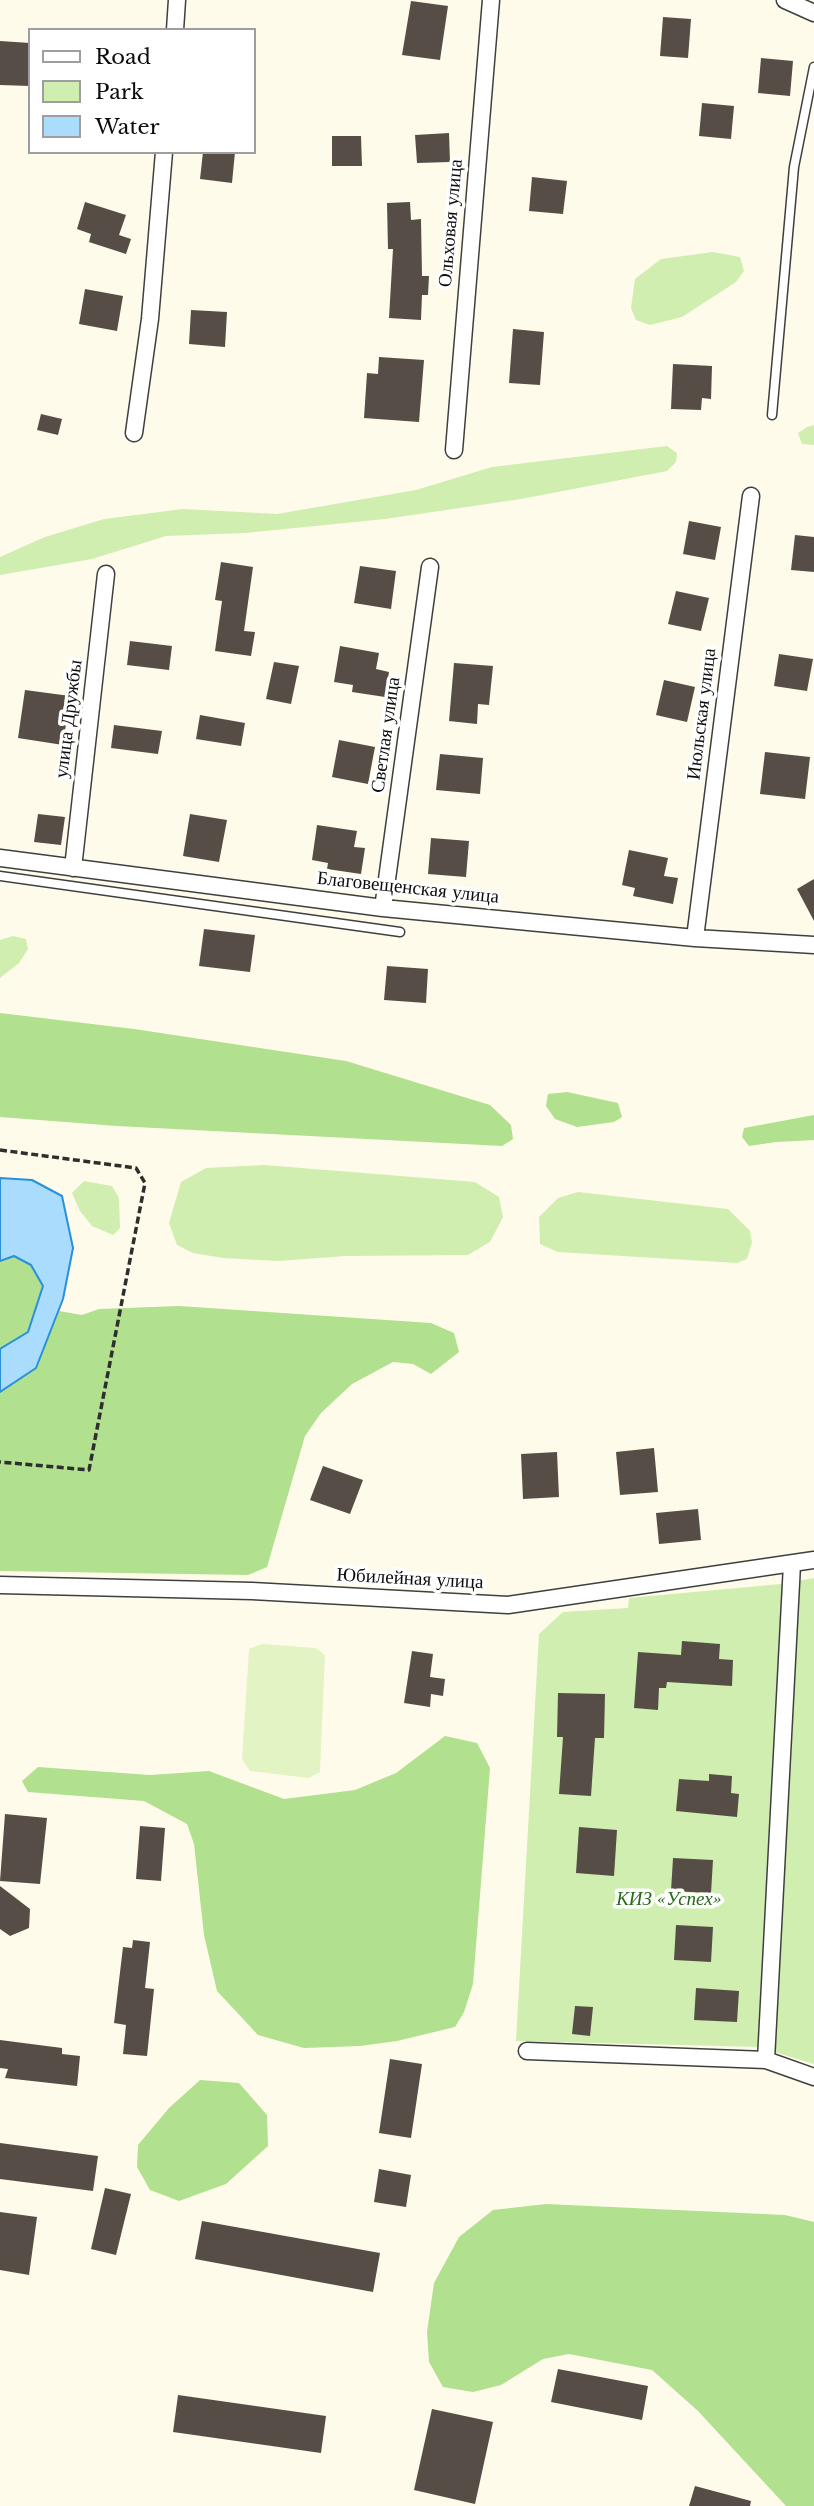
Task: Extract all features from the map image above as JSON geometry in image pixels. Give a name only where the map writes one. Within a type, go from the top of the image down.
[{"type":"street","points":[[175,28],[177,0]]},
{"type":"street","name":"Ольховая улица","points":[[454,450],[491,0]]},
{"type":"street","points":[[785,0],[814,13]]},
{"type":"street","points":[[134,433],[150,319],[164,154]]},
{"type":"street","name":"Июльская улица","points":[[695,938],[751,496]]},
{"type":"street","name":"Светлая улица","points":[[383,908],[430,567]]},
{"type":"street","name":"улица Дружбы","points":[[73,869],[106,574]]},
{"type":"street","name":"Благовещенская улица","points":[[0,858],[383,908],[695,938],[814,945]]},
{"type":"street","name":"Юбилейная улица","points":[[0,1584],[252,1591],[508,1605],[814,1560]]},
{"type":"street","points":[[766,2060],[792,1564]]},
{"type":"street","points":[[527,2051],[766,2060],[814,2077]]},
{"type":"lane","points":[[772,415],[794,167],[814,67]]},
{"type":"lane","points":[[0,876],[400,933]]},
{"type":"path","points":[[0,1150],[136,1168],[145,1183],[89,1470],[0,1462]]},
{"type":"green space","points":[[713,252],[740,257],[744,271],[736,282],[682,317],[650,325],[636,320],[631,308],[635,279],[661,259]]},
{"type":"green space","points":[[814,425],[814,445],[802,444],[798,433]]},
{"type":"green space","points":[[667,446],[677,453],[676,462],[667,471],[521,499],[385,519],[245,533],[166,536],[92,559],[0,575],[0,557],[45,537],[104,519],[183,509],[277,514],[416,490],[492,467]]},
{"type":"green space","points":[[13,936],[26,939],[28,949],[19,963],[0,978],[0,940]]},
{"type":"green space","points":[[0,1013],[134,1029],[346,1061],[490,1105],[511,1125],[513,1139],[502,1146],[117,1126],[0,1117]]},
{"type":"green space","points":[[567,1092],[618,1103],[622,1117],[614,1122],[577,1127],[555,1119],[546,1106],[548,1094]]},
{"type":"green space","points":[[814,1115],[814,1140],[749,1146],[742,1137],[744,1128]]},
{"type":"green space","points":[[264,1165],[475,1182],[499,1197],[503,1217],[490,1242],[468,1255],[346,1256],[278,1261],[223,1258],[193,1253],[177,1245],[169,1223],[181,1182],[206,1168]]},
{"type":"green space","points":[[84,1181],[112,1186],[119,1198],[120,1228],[113,1235],[92,1226],[80,1211],[72,1193]]},
{"type":"green space","points":[[578,1192],[728,1209],[750,1231],[752,1242],[747,1259],[737,1263],[558,1252],[540,1244],[539,1217],[558,1198]]},
{"type":"green space","points":[[14,1256],[31,1265],[43,1286],[28,1332],[0,1349],[0,1261]]},
{"type":"green space","points":[[179,1306],[431,1323],[454,1333],[459,1352],[431,1374],[413,1364],[393,1362],[352,1384],[321,1413],[305,1436],[267,1567],[248,1575],[0,1571],[0,1392],[36,1368],[59,1311],[82,1315],[99,1309]]},
{"type":"green space","name":"КИЗ «Успех»","points":[[814,1578],[814,2064],[758,2047],[516,2041],[539,1634],[563,1612],[628,1608],[629,1598],[781,1584]]},
{"type":"green space","points":[[262,1644],[316,1648],[325,1655],[320,1772],[309,1778],[250,1771],[242,1759],[249,1649]]},
{"type":"green space","points":[[445,1736],[477,1743],[490,1768],[473,1984],[464,2012],[455,2027],[397,2041],[360,2046],[304,2048],[258,2035],[217,1991],[204,1935],[194,1844],[187,1824],[144,1801],[28,1792],[22,1781],[38,1767],[150,1775],[209,1771],[284,1799],[355,1790],[396,1773]]},
{"type":"green space","points":[[200,2080],[239,2083],[267,2115],[268,2146],[226,2184],[179,2201],[150,2190],[137,2167],[138,2145],[169,2108]]},
{"type":"green space","points":[[546,2204],[785,2215],[814,2222],[814,2506],[786,2506],[698,2411],[652,2370],[569,2354],[543,2359],[501,2385],[473,2392],[443,2387],[429,2362],[427,2332],[434,2283],[459,2237],[493,2210]]},
{"type":"water","points":[[0,1178],[32,1180],[62,1196],[73,1248],[63,1299],[36,1368],[0,1392],[0,1349],[28,1332],[43,1286],[31,1265],[14,1256],[0,1261]]},
{"type":"building","points":[[411,1],[448,6],[440,60],[402,55]]},
{"type":"building","points":[[663,17],[691,19],[688,58],[660,56]]},
{"type":"building","points":[[0,41],[28,43],[28,86],[0,85]]},
{"type":"building","points":[[761,58],[793,61],[790,96],[758,93]]},
{"type":"building","points":[[702,103],[734,106],[731,139],[699,136]]},
{"type":"building","points":[[449,133],[450,162],[417,163],[415,135]]},
{"type":"building","points":[[332,136],[361,136],[362,166],[332,166]]},
{"type":"building","points":[[203,154],[235,154],[232,183],[200,179]]},
{"type":"building","points":[[532,177],[567,181],[563,214],[529,211]]},
{"type":"building","points":[[85,202],[126,215],[119,235],[131,239],[126,254],[89,242],[91,234],[77,229]]},
{"type":"building","points":[[410,202],[411,220],[421,219],[422,276],[429,276],[428,295],[422,295],[421,320],[389,318],[393,249],[388,249],[387,203]]},
{"type":"building","points":[[85,289],[123,296],[117,331],[79,324]]},
{"type":"building","points":[[191,310],[227,312],[225,347],[189,344]]},
{"type":"building","points":[[513,329],[544,332],[540,385],[509,383]]},
{"type":"building","points":[[379,357],[424,360],[419,422],[364,418],[367,373],[378,374]]},
{"type":"building","points":[[673,364],[712,366],[711,399],[702,398],[701,410],[671,409]]},
{"type":"building","points":[[41,414],[62,419],[58,435],[37,430]]},
{"type":"building","points":[[689,521],[721,527],[715,560],[683,554]]},
{"type":"building","points":[[795,535],[814,537],[814,572],[791,570]]},
{"type":"building","points":[[221,562],[253,567],[244,631],[255,632],[251,656],[215,651],[222,601],[215,600]]},
{"type":"building","points":[[360,566],[396,571],[391,609],[354,603]]},
{"type":"building","points":[[676,591],[709,598],[701,631],[668,624]]},
{"type":"building","points":[[130,641],[172,646],[169,670],[127,665]]},
{"type":"building","points":[[340,646],[379,653],[376,669],[389,672],[385,697],[352,692],[353,685],[334,682]]},
{"type":"building","points":[[779,654],[813,659],[807,691],[774,686]]},
{"type":"building","points":[[274,662],[299,666],[291,704],[266,699]]},
{"type":"building","points":[[454,663],[493,666],[489,705],[478,704],[477,724],[449,721]]},
{"type":"building","points":[[664,680],[695,687],[687,722],[656,715]]},
{"type":"building","points":[[25,690],[70,696],[63,745],[18,738]]},
{"type":"building","points":[[200,715],[245,723],[241,746],[196,739]]},
{"type":"building","points":[[114,725],[162,731],[158,754],[111,748]]},
{"type":"building","points":[[339,740],[375,747],[368,784],[332,777]]},
{"type":"building","points":[[765,752],[810,757],[805,799],[760,794]]},
{"type":"building","points":[[440,754],[483,758],[480,794],[436,790]]},
{"type":"building","points":[[38,814],[65,817],[61,845],[34,842]]},
{"type":"building","points":[[190,814],[227,820],[219,862],[183,856]]},
{"type":"building","points":[[317,825],[357,831],[354,847],[365,848],[361,874],[327,869],[328,863],[312,860]]},
{"type":"building","points":[[431,838],[469,841],[466,877],[428,874]]},
{"type":"building","points":[[629,850],[668,858],[664,876],[678,878],[673,904],[633,896],[635,888],[622,885]]},
{"type":"building","points":[[814,879],[814,921],[797,889]]},
{"type":"building","points":[[204,929],[255,935],[250,972],[199,966]]},
{"type":"building","points":[[387,966],[428,969],[426,1003],[384,1000]]},
{"type":"building","points":[[654,1448],[658,1492],[620,1495],[616,1452]]},
{"type":"building","points":[[557,1452],[559,1497],[523,1499],[521,1454]]},
{"type":"building","points":[[323,1466],[363,1480],[350,1514],[310,1500]]},
{"type":"building","points":[[698,1509],[701,1540],[659,1544],[656,1513]]},
{"type":"building","points":[[682,1641],[720,1644],[719,1659],[733,1660],[732,1686],[667,1682],[666,1688],[659,1688],[658,1710],[634,1708],[638,1652],[681,1655]]},
{"type":"building","points":[[412,1651],[433,1654],[430,1677],[445,1679],[443,1696],[431,1694],[430,1707],[404,1703]]},
{"type":"building","points":[[558,1693],[605,1694],[604,1738],[595,1738],[591,1796],[559,1794],[563,1737],[557,1737]]},
{"type":"building","points":[[709,1774],[732,1776],[731,1793],[739,1794],[737,1817],[676,1811],[679,1779],[709,1781]]},
{"type":"building","points":[[5,1814],[47,1818],[40,1884],[0,1881]]},
{"type":"building","points":[[140,1826],[165,1828],[161,1881],[136,1879]]},
{"type":"building","points":[[579,1827],[617,1830],[614,1876],[576,1873]]},
{"type":"building","points":[[673,1858],[713,1860],[711,1893],[671,1891]]},
{"type":"building","points":[[0,1886],[30,1909],[29,1928],[10,1936],[0,1929]]},
{"type":"building","points":[[676,1925],[713,1927],[711,1962],[674,1960]]},
{"type":"building","points":[[133,1940],[150,1942],[145,1988],[154,1989],[147,2056],[123,2054],[126,2025],[114,2023],[123,1947],[132,1948]]},
{"type":"building","points":[[696,1988],[739,1991],[737,2022],[694,2020]]},
{"type":"building","points":[[575,2006],[593,2007],[590,2036],[572,2034]]},
{"type":"building","points":[[0,2040],[62,2048],[62,2054],[80,2056],[77,2086],[5,2078],[8,2069],[0,2068]]},
{"type":"building","points":[[390,2059],[422,2064],[411,2138],[379,2133]]},
{"type":"building","points":[[0,2143],[98,2156],[93,2191],[0,2179]]},
{"type":"building","points":[[379,2169],[411,2175],[406,2207],[374,2202]]},
{"type":"building","points":[[105,2188],[131,2194],[116,2255],[91,2249]]},
{"type":"building","points":[[0,2212],[37,2217],[29,2275],[0,2270]]},
{"type":"building","points":[[202,2221],[380,2253],[373,2292],[195,2259]]},
{"type":"building","points":[[558,2369],[648,2386],[642,2420],[551,2402]]},
{"type":"building","points":[[178,2395],[326,2416],[321,2453],[173,2432]]},
{"type":"building","points":[[432,2409],[493,2422],[475,2504],[414,2490]]},
{"type":"building","points":[[695,2486],[751,2501],[750,2506],[689,2506]]}]
